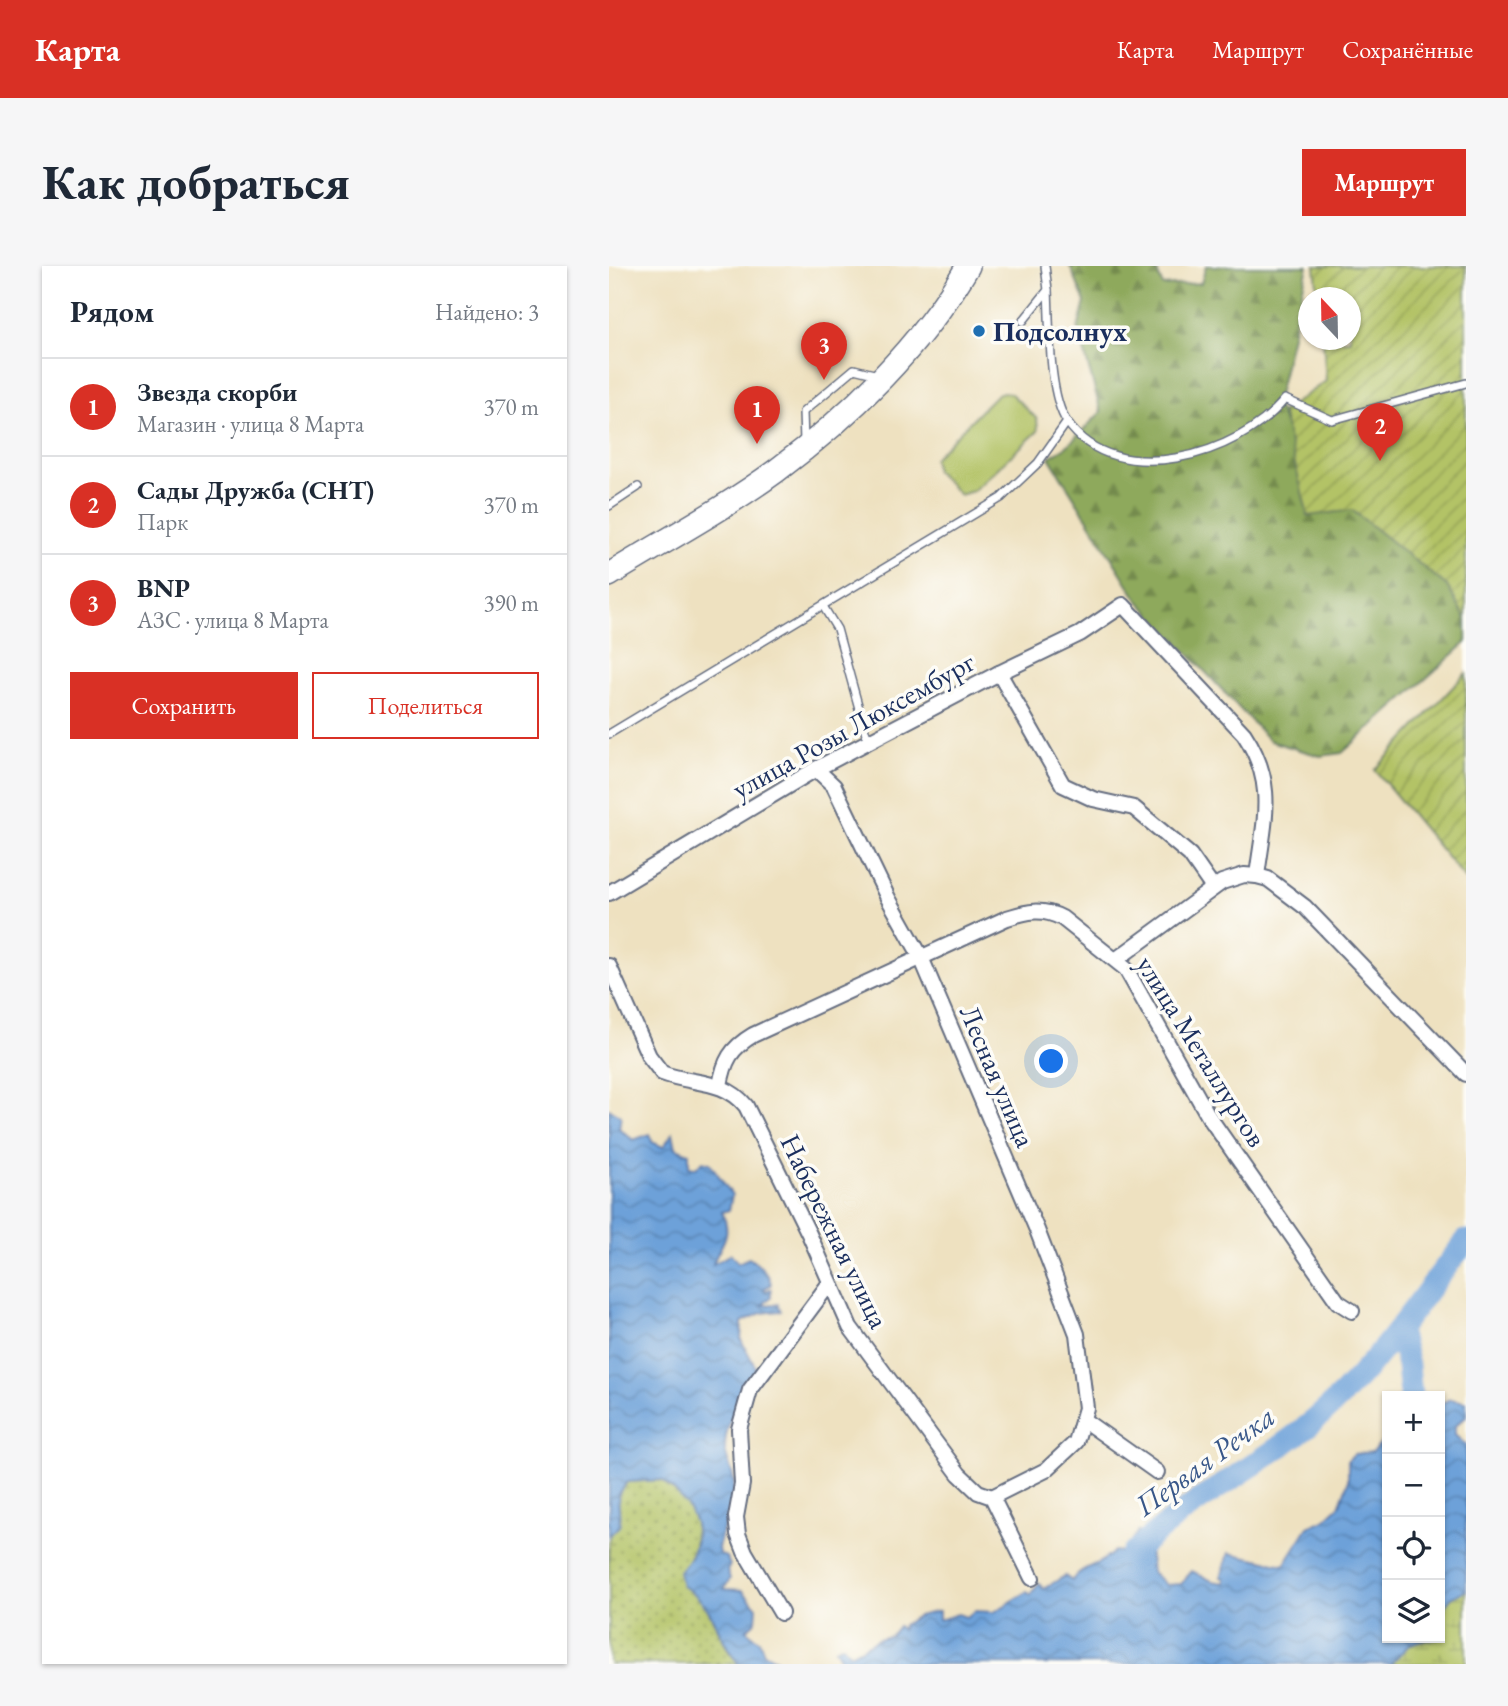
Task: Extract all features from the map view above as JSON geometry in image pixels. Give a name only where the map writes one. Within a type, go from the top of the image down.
[{"type":"main road","points":[[609,575],[775,471],[837,422],[923,329],[968,266]]},
{"type":"street","name":"улица Розы Люксембург","points":[[609,893],[816,769],[999,673],[1080,634],[1123,604],[1244,734],[1260,758],[1266,796],[1258,876]]},
{"type":"street","points":[[999,673],[1063,785],[1093,799],[1134,808],[1190,855],[1213,888]]},
{"type":"street","name":"Лесная улица","points":[[816,769],[834,786],[888,898],[921,956],[1073,1318],[1085,1393],[1085,1421]]},
{"type":"street","points":[[1117,959],[1213,888],[1233,878],[1258,876],[1268,879],[1305,907],[1466,1074]]},
{"type":"street","name":"улица Металлургов","points":[[720,1086],[726,1059],[741,1043],[921,956],[1007,918],[1037,910],[1062,918],[1089,942],[1117,959],[1139,990],[1209,1117],[1338,1302],[1352,1311]]},
{"type":"street","name":"Набережная улица","points":[[609,966],[649,1056],[661,1073],[720,1086],[738,1097],[754,1120],[809,1234],[829,1284],[859,1340],[959,1474],[978,1492],[992,1497]]},
{"type":"street","points":[[781,1613],[744,1552],[738,1534],[736,1517],[742,1484],[739,1429],[750,1391],[829,1284]]},
{"type":"street","points":[[1032,1577],[992,1497],[1032,1478],[1058,1461],[1076,1442],[1085,1421],[1157,1472]]},
{"type":"lane","points":[[1045,266],[1053,377],[1066,422],[1098,450],[1153,462],[1212,449],[1270,418],[1285,399],[1332,420],[1466,383]]},
{"type":"lane","points":[[1023,321],[1048,290]]},
{"type":"lane","points":[[609,734],[1002,498],[1038,463],[1066,422]]},
{"type":"lane","points":[[609,506],[638,487]]},
{"type":"lane","points":[[823,606],[837,629],[854,683],[868,742]]},
{"type":"green space","points":[[1070,266],[1155,266],[1163,286],[1201,283],[1206,266],[1308,266],[1303,287],[1298,287],[1298,309],[1276,404],[1313,490],[1365,486],[1466,572],[1466,643],[1342,753],[1320,756],[1270,741],[1137,599],[1049,457],[1067,446],[1101,412],[1078,329],[1085,302]]},
{"type":"green space","points":[[1315,266],[1466,266],[1466,619],[1447,586],[1352,510],[1308,516],[1282,412],[1326,381],[1324,350],[1361,350],[1361,287],[1317,287]]},
{"type":"green space","points":[[1010,393],[1037,419],[1038,431],[973,491],[960,495],[936,471],[933,459],[997,394]]},
{"type":"green space","points":[[1466,673],[1466,880],[1375,770]]},
{"type":"green space","points":[[661,1480],[687,1502],[695,1523],[694,1548],[686,1564],[691,1590],[703,1600],[729,1652],[739,1664],[609,1664],[609,1536],[620,1524],[618,1495],[627,1482]]},
{"type":"green space","points":[[1466,1590],[1466,1664],[1390,1664],[1410,1644],[1445,1643],[1445,1606]]},
{"type":"water","points":[[609,1109],[621,1116],[619,1128],[633,1140],[650,1134],[652,1142],[663,1147],[673,1133],[676,1148],[689,1153],[689,1167],[696,1168],[703,1161],[710,1163],[732,1195],[729,1210],[722,1212],[726,1234],[713,1264],[731,1254],[738,1263],[749,1258],[769,1277],[771,1285],[764,1288],[765,1291],[771,1289],[771,1297],[762,1305],[778,1304],[781,1311],[761,1313],[742,1322],[741,1340],[756,1368],[728,1428],[725,1449],[734,1486],[718,1548],[719,1554],[726,1557],[730,1565],[727,1571],[730,1579],[724,1589],[742,1590],[757,1607],[756,1621],[746,1630],[759,1640],[764,1653],[785,1664],[739,1664],[708,1610],[693,1592],[682,1586],[679,1572],[695,1546],[695,1522],[682,1500],[662,1480],[627,1482],[618,1495],[620,1525],[609,1536]]},
{"type":"water","points":[[1450,1399],[1466,1402],[1466,1416],[1455,1426],[1455,1435],[1466,1445],[1466,1590],[1451,1598],[1445,1606],[1445,1454],[1445,1402]]},
{"type":"water","points":[[1382,1442],[1382,1643],[1414,1643],[1390,1664],[836,1664],[842,1661],[835,1649],[843,1645],[850,1654],[878,1639],[890,1636],[898,1626],[902,1630],[903,1625],[918,1616],[939,1611],[939,1620],[958,1614],[966,1617],[975,1611],[994,1612],[1027,1592],[1031,1595],[1039,1583],[1043,1589],[1065,1576],[1072,1581],[1080,1572],[1110,1556],[1114,1551],[1123,1552],[1138,1532],[1149,1551],[1152,1572],[1166,1585],[1181,1584],[1192,1571],[1212,1581],[1225,1583],[1225,1578],[1221,1577],[1229,1553],[1284,1565],[1308,1527],[1324,1520],[1339,1506],[1348,1482],[1348,1460],[1354,1454],[1372,1452]]},
{"type":"waterway","name":"Первая Речка","points":[[1136,1567],[1132,1555],[1153,1535],[1198,1501],[1270,1454],[1338,1399],[1395,1334],[1466,1241]]},
{"type":"waterway","name":"Первая Речка","points":[[1399,1331],[1408,1365],[1411,1391]]},
{"type":"place","name":"Подсолнух","points":[[979,331]]},
{"type":"place","name":"BNP","points":[[824,380]]},
{"type":"place","name":"Звезда скорби","points":[[757,444]]},
{"type":"place","name":"Сады Дружба (СНТ)","points":[[1380,461]]}]
